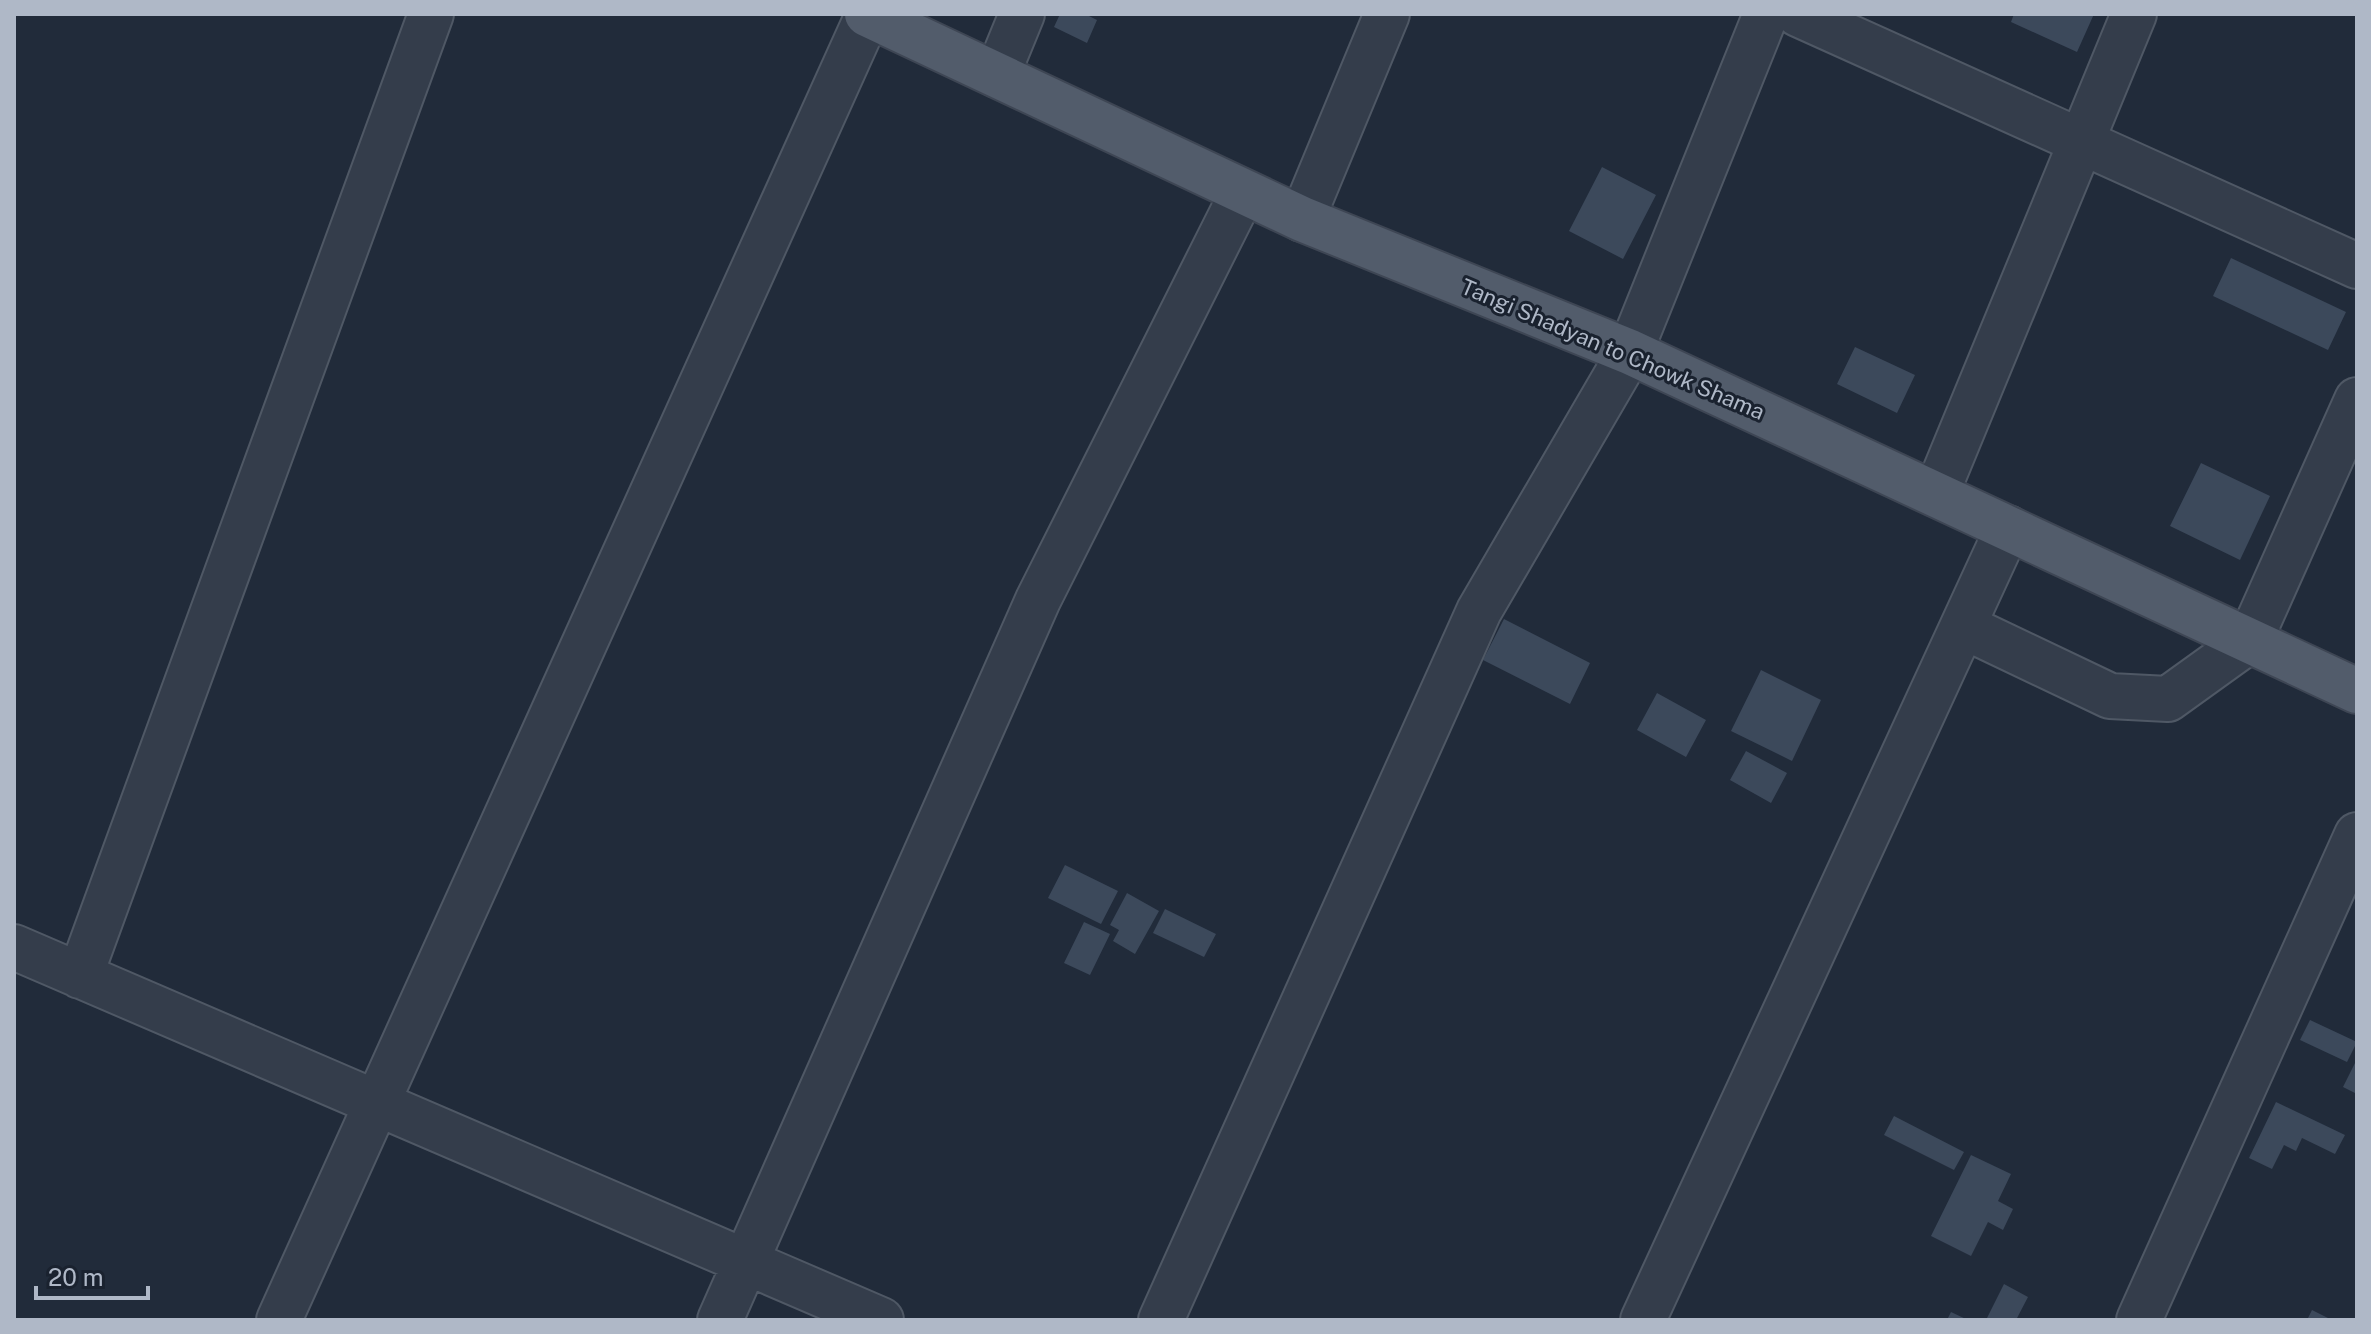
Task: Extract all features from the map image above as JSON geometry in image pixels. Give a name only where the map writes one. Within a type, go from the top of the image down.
[{"type":"main road","name":"Tangi Shadyan to Chowk Shama","points":[[867,14],[1302,219],[1630,352],[2357,691]]},
{"type":"street","points":[[80,976],[431,14]]},
{"type":"street","points":[[279,1320],[867,14]]},
{"type":"street","points":[[997,75],[1022,14]]},
{"type":"street","points":[[1302,219],[1387,14]]},
{"type":"street","points":[[1161,1320],[1479,611],[1630,352],[1766,14]]},
{"type":"street","points":[[1798,14],[2357,266]]},
{"type":"street","points":[[1936,494],[2134,14]]},
{"type":"street","points":[[720,1320],[1038,600],[1243,192]]},
{"type":"street","points":[[1963,626],[2110,696],[2168,699],[2250,640],[2357,400]]},
{"type":"street","points":[[1643,1320],[2008,528]]},
{"type":"street","points":[[2139,1320],[2357,835]]},
{"type":"street","points":[[16,952],[80,976],[881,1320]]},
{"type":"building","points":[[1060,14],[1085,14],[1097,20],[1087,43],[1054,27]]},
{"type":"building","points":[[2014,14],[2094,14],[2077,52],[2011,22]]},
{"type":"building","points":[[1602,167],[1656,195],[1623,259],[1569,231]]},
{"type":"building","points":[[2231,258],[2346,312],[2328,350],[2213,296]]},
{"type":"building","points":[[1855,347],[1915,375],[1897,413],[1837,384]]},
{"type":"building","points":[[2201,463],[2270,496],[2240,560],[2170,526]]},
{"type":"building","points":[[1504,619],[1590,663],[1570,704],[1483,660]]},
{"type":"building","points":[[1761,670],[1821,700],[1792,761],[1731,731]]},
{"type":"building","points":[[1657,693],[1706,720],[1686,757],[1637,730]]},
{"type":"building","points":[[1746,751],[1787,773],[1771,803],[1730,780]]},
{"type":"building","points":[[1065,865],[1118,891],[1101,924],[1048,898]]},
{"type":"building","points":[[1127,893],[1159,911],[1135,954],[1113,941],[1119,930],[1110,925]]},
{"type":"building","points":[[1165,909],[1216,934],[1204,957],[1153,933]]},
{"type":"building","points":[[1084,922],[1110,934],[1090,975],[1064,963]]},
{"type":"building","points":[[2310,1020],[2357,1042],[2347,1062],[2300,1040]]},
{"type":"building","points":[[2357,1059],[2357,1094],[2343,1087]]},
{"type":"building","points":[[2276,1102],[2345,1135],[2335,1154],[2302,1138],[2296,1151],[2284,1145],[2272,1169],[2249,1158]]},
{"type":"building","points":[[1894,1116],[1964,1152],[1954,1170],[1884,1135]]},
{"type":"building","points":[[1971,1155],[2011,1174],[1998,1201],[2013,1209],[2003,1230],[1988,1222],[1971,1256],[1931,1236]]},
{"type":"building","points":[[2004,1284],[2028,1297],[2016,1320],[1986,1320]]},
{"type":"building","points":[[2312,1310],[2332,1320],[2307,1320]]},
{"type":"building","points":[[1951,1312],[1968,1320],[1947,1320]]}]
